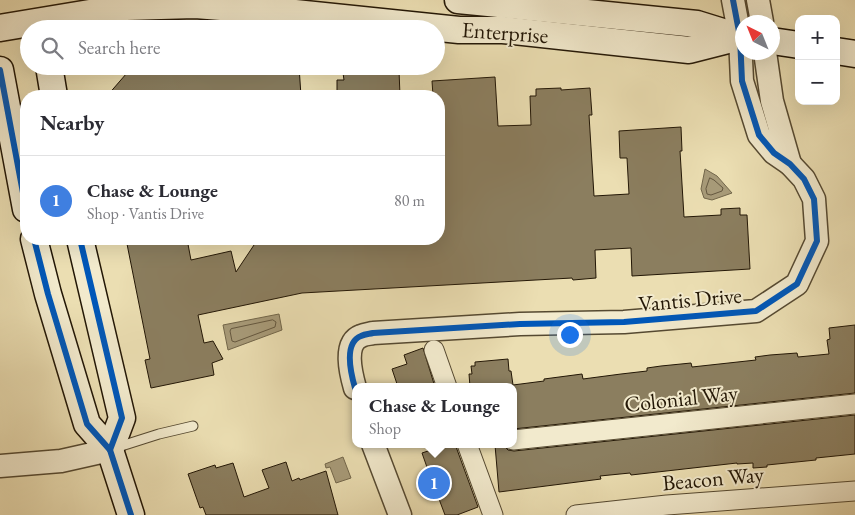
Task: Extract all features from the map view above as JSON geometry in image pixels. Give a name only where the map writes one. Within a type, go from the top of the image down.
[{"type":"main road","name":"Enterprise","points":[[458,0],[697,24],[735,35]]},
{"type":"main road","name":"Enterprise","points":[[40,17],[126,7],[195,5],[363,20]]},
{"type":"main road","name":"Enterprise","points":[[0,28],[20,22]]},
{"type":"main road","name":"Enterprise","points":[[445,29],[503,30],[689,50],[735,39]]},
{"type":"main road","points":[[780,48],[795,46]]},
{"type":"main road","points":[[840,52],[855,54]]},
{"type":"main road","points":[[0,70],[20,177]]},
{"type":"main road","points":[[50,75],[53,90]]},
{"type":"main road","points":[[36,245],[48,294],[87,424],[110,450],[132,515]]},
{"type":"main road","points":[[81,245],[122,418],[110,450]]},
{"type":"street","name":"Vantis Drive","points":[[733,0],[737,15]]},
{"type":"street","points":[[758,0],[761,15]]},
{"type":"street","name":"Vantis Drive","points":[[354,383],[349,365],[352,345],[359,336],[373,333],[520,324],[624,322],[756,310],[797,284],[817,241],[814,199],[804,179],[790,164],[774,153],[759,135],[742,81],[742,60]]},
{"type":"street","name":"Vantis Drive","points":[[769,60],[772,101],[790,164]]},
{"type":"street","points":[[434,350],[446,383]]},
{"type":"street","name":"Colonial Way","points":[[517,440],[855,404]]},
{"type":"street","points":[[375,448],[400,515]]},
{"type":"street","points":[[469,448],[493,515]]},
{"type":"street","points":[[0,466],[61,461],[110,450]]},
{"type":"street","name":"Beacon Way","points":[[576,515],[667,505],[855,491]]},
{"type":"lane","points":[[110,450],[159,434],[193,426]]},
{"type":"water","points":[[705,169],[717,176],[732,193],[712,200],[704,198],[701,189]]},
{"type":"water","points":[[279,314],[282,330],[228,350],[223,325]]},
{"type":"water","points":[[343,457],[351,478],[336,483],[330,467],[326,468],[325,464]]},
{"type":"building","points":[[125,75],[300,75],[301,90],[112,90]]},
{"type":"building","points":[[343,75],[399,75],[400,90],[337,90],[337,80],[344,80]]},
{"type":"building","points":[[495,77],[498,126],[531,125],[530,96],[536,96],[536,89],[590,88],[592,115],[589,115],[594,196],[629,194],[627,158],[620,158],[619,131],[681,127],[682,151],[680,151],[684,217],[721,215],[721,209],[740,208],[740,215],[747,215],[750,269],[632,276],[631,248],[595,250],[596,278],[302,293],[198,315],[204,343],[213,341],[223,359],[212,363],[214,375],[151,388],[145,360],[150,359],[127,245],[188,245],[191,260],[231,251],[236,272],[254,245],[445,245],[445,90],[433,90],[432,81]]},
{"type":"building","points":[[855,325],[855,393],[517,429],[517,384],[582,374],[583,379],[647,371],[647,368],[661,366],[691,363],[692,367],[756,360],[755,357],[770,355],[797,353],[798,357],[829,354],[827,340],[830,339],[829,328]]},
{"type":"building","points":[[423,348],[434,383],[397,383],[392,369],[407,364],[404,355]]},
{"type":"building","points":[[508,359],[509,371],[511,371],[513,383],[470,383],[469,374],[472,374],[471,366],[475,366],[475,362]]},
{"type":"building","points":[[855,415],[855,454],[767,465],[767,467],[753,468],[753,463],[737,463],[631,475],[630,473],[600,476],[601,479],[499,492],[495,448],[506,448],[514,451]]},
{"type":"building","points":[[437,448],[456,448],[478,507],[457,515],[445,515],[439,499],[437,500],[430,485],[426,474],[429,473],[422,453]]},
{"type":"building","points":[[286,462],[292,481],[326,471],[338,515],[206,515],[203,507],[200,508],[188,474],[215,465],[216,468],[233,463],[244,497],[269,488],[262,470]]},
{"type":"cycle path","points":[[354,383],[350,367],[350,352],[355,340],[366,334],[520,324],[624,322],[756,311],[797,284],[817,241],[814,199],[804,179],[790,164],[774,153],[759,135],[742,81],[740,37],[733,0]]},
{"type":"cycle path","points":[[0,70],[20,177]]},
{"type":"cycle path","points":[[36,245],[48,294],[87,424],[110,450],[131,515]]},
{"type":"cycle path","points":[[81,245],[122,418],[110,450]]},
{"type":"place","name":"Chase & Lounge","points":[[434,483]]}]
